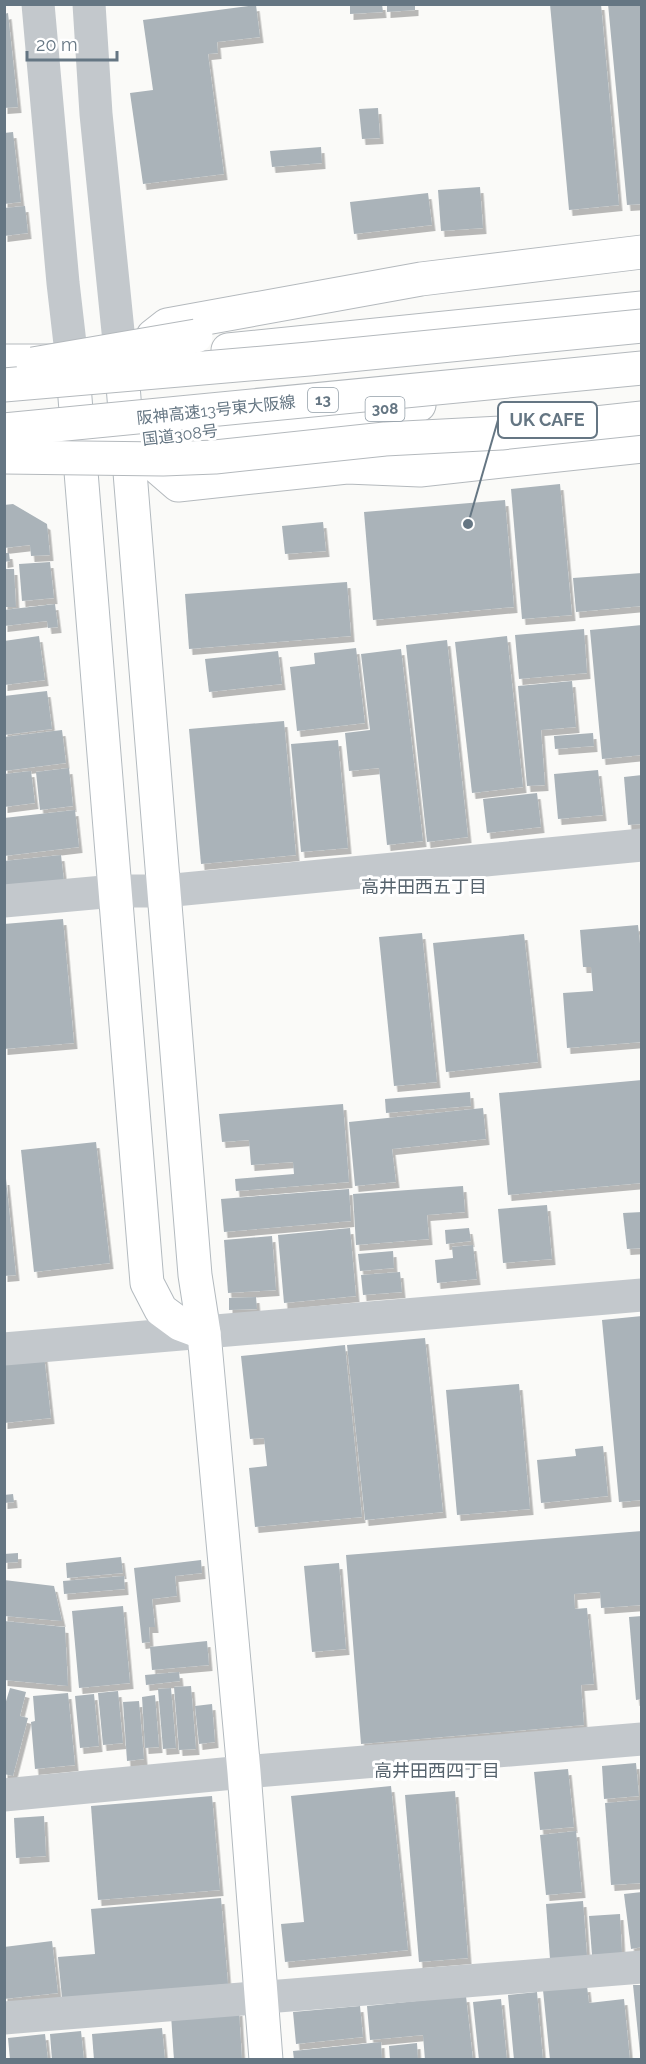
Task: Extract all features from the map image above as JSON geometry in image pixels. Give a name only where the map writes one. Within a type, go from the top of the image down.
[{"type":"main road","points":[[121,361],[167,325],[422,279],[642,252]]},
{"type":"main road","points":[[4,368],[494,288],[642,272]]},
{"type":"main road","points":[[4,361],[121,361],[642,308]]},
{"type":"main road","points":[[4,385],[309,359],[642,326]]},
{"type":"main road","points":[[72,361],[147,1283],[161,1310],[180,1324],[204,1333]]},
{"type":"main road","points":[[121,361],[195,1275],[204,1333],[244,1772],[266,2060]]},
{"type":"main road","name":"阪神高速13号東大阪線","points":[[4,430],[642,368]]},
{"type":"main road","name":"国道308号","points":[[4,456],[502,394],[642,381]]},
{"type":"main road","points":[[4,456],[163,459],[215,457],[385,439],[501,433],[642,418]]},
{"type":"main road","points":[[128,442],[178,485],[347,467],[420,470],[642,446]]},
{"type":"street","points":[[38,4],[72,361]]},
{"type":"street","points":[[89,4],[96,114],[121,361]]},
{"type":"street","points":[[4,901],[116,891],[164,891],[642,845]]},
{"type":"street","points":[[4,1349],[642,1295]]},
{"type":"street","points":[[4,1795],[244,1772],[642,1739]]},
{"type":"street","points":[[4,2018],[642,1967]]},
{"type":"building","points":[[350,4],[382,4],[383,12],[350,14]]},
{"type":"building","points":[[387,4],[415,4],[415,10],[387,12]]},
{"type":"building","points":[[550,4],[601,4],[619,205],[569,210]]},
{"type":"building","points":[[608,4],[641,4],[642,204],[627,205]]},
{"type":"building","points":[[256,5],[260,37],[217,42],[218,53],[208,54],[224,174],[143,184],[130,93],[153,90],[143,20]]},
{"type":"building","points":[[8,13],[18,107],[4,108],[4,14]]},
{"type":"building","points":[[378,108],[380,138],[362,139],[359,109]]},
{"type":"building","points":[[13,132],[21,202],[4,204],[4,133]]},
{"type":"building","points":[[321,147],[322,163],[272,167],[270,151]]},
{"type":"building","points":[[480,187],[483,228],[441,231],[438,190]]},
{"type":"building","points":[[428,193],[432,225],[354,234],[350,202]]},
{"type":"building","points":[[25,206],[28,233],[4,236],[4,208]]},
{"type":"building","points":[[560,484],[572,615],[522,619],[511,489]]},
{"type":"building","points":[[505,500],[514,607],[373,620],[364,512]]},
{"type":"building","points":[[13,504],[47,524],[50,555],[31,556],[30,545],[4,548],[4,505]]},
{"type":"building","points":[[323,522],[326,551],[285,554],[282,526]]},
{"type":"building","points":[[4,553],[9,553],[10,561],[4,562]]},
{"type":"building","points":[[50,562],[54,598],[22,601],[19,564]]},
{"type":"building","points":[[4,569],[14,569],[16,607],[4,607]]},
{"type":"building","points":[[642,573],[642,606],[576,612],[573,578]]},
{"type":"building","points":[[347,582],[351,636],[189,649],[185,594]]},
{"type":"building","points":[[55,604],[58,627],[48,628],[47,621],[4,626],[4,610]]},
{"type":"building","points":[[642,625],[642,755],[602,759],[590,630]]},
{"type":"building","points":[[584,629],[587,673],[519,679],[515,635]]},
{"type":"building","points":[[39,636],[45,680],[4,685],[4,641]]},
{"type":"building","points":[[507,636],[523,787],[472,793],[455,642]]},
{"type":"building","points":[[447,640],[468,837],[427,842],[406,645]]},
{"type":"building","points":[[356,648],[365,723],[297,731],[290,667],[315,664],[314,653]]},
{"type":"building","points":[[401,649],[423,841],[387,845],[379,768],[349,771],[345,733],[370,730],[361,654]]},
{"type":"building","points":[[278,651],[282,684],[209,692],[205,659]]},
{"type":"building","points":[[572,681],[576,727],[541,730],[545,785],[527,786],[518,686]]},
{"type":"building","points":[[47,691],[52,729],[4,735],[4,696]]},
{"type":"building","points":[[284,721],[296,855],[201,864],[189,729]]},
{"type":"building","points":[[62,730],[66,763],[4,771],[4,737]]},
{"type":"building","points":[[593,733],[594,746],[555,749],[554,736]]},
{"type":"building","points":[[338,740],[348,848],[301,852],[291,744]]},
{"type":"building","points":[[69,768],[73,806],[40,810],[36,772]]},
{"type":"building","points":[[598,770],[603,815],[558,819],[554,774]]},
{"type":"building","points":[[31,771],[35,803],[4,807],[4,774]]},
{"type":"building","points":[[642,775],[642,824],[628,825],[624,777]]},
{"type":"building","points":[[537,793],[541,827],[487,833],[483,799]]},
{"type":"building","points":[[75,810],[79,847],[4,856],[4,818]]},
{"type":"building","points":[[61,855],[64,881],[4,888],[4,861]]},
{"type":"building","points":[[63,919],[74,1043],[4,1049],[4,924]]},
{"type":"building","points":[[638,925],[642,962],[642,1042],[567,1048],[563,993],[593,991],[591,967],[583,967],[580,930]]},
{"type":"building","points":[[422,933],[437,1082],[394,1086],[379,937]]},
{"type":"building","points":[[524,934],[538,1062],[446,1072],[433,943]]},
{"type":"building","points":[[642,1080],[642,1183],[508,1195],[499,1093]]},
{"type":"building","points":[[470,1092],[471,1106],[386,1113],[385,1099]]},
{"type":"building","points":[[343,1104],[349,1182],[236,1191],[235,1179],[294,1174],[293,1162],[251,1165],[249,1140],[222,1142],[219,1114]]},
{"type":"building","points":[[483,1108],[486,1139],[392,1149],[396,1182],[355,1186],[349,1122]]},
{"type":"building","points":[[96,1142],[110,1263],[34,1272],[21,1150]]},
{"type":"building","points":[[4,1179],[6,1179],[16,1275],[4,1276]]},
{"type":"building","points":[[463,1186],[465,1212],[427,1215],[429,1239],[356,1245],[353,1194]]},
{"type":"building","points":[[349,1189],[351,1221],[224,1232],[221,1199]]},
{"type":"building","points":[[547,1205],[552,1259],[503,1263],[498,1209]]},
{"type":"building","points":[[642,1212],[642,1248],[627,1249],[623,1213]]},
{"type":"building","points":[[350,1228],[356,1296],[284,1303],[278,1235]]},
{"type":"building","points":[[469,1228],[471,1241],[446,1244],[445,1230]]},
{"type":"building","points":[[272,1236],[276,1290],[228,1293],[224,1240]]},
{"type":"building","points":[[473,1245],[477,1279],[437,1283],[435,1260],[453,1258],[452,1247]]},
{"type":"building","points":[[393,1251],[394,1268],[360,1271],[358,1254]]},
{"type":"building","points":[[400,1272],[402,1292],[363,1295],[361,1275]]},
{"type":"building","points":[[256,1297],[257,1309],[229,1310],[229,1298]]},
{"type":"building","points":[[642,1316],[642,1500],[619,1502],[602,1320]]},
{"type":"building","points":[[425,1338],[443,1512],[365,1520],[347,1345]]},
{"type":"building","points":[[345,1345],[362,1517],[255,1527],[249,1468],[267,1466],[264,1438],[250,1439],[241,1356]]},
{"type":"building","points":[[44,1355],[51,1418],[4,1423],[4,1359]]},
{"type":"building","points":[[519,1384],[530,1509],[457,1515],[446,1390]]},
{"type":"building","points":[[603,1446],[608,1496],[541,1503],[537,1460],[576,1456],[575,1449]]},
{"type":"building","points":[[13,1494],[14,1502],[4,1503],[4,1495]]},
{"type":"building","points":[[642,1531],[642,1605],[601,1608],[600,1592],[574,1594],[575,1609],[587,1608],[594,1684],[581,1685],[584,1725],[361,1744],[346,1555]]},
{"type":"building","points":[[18,1553],[18,1562],[4,1563],[4,1554]]},
{"type":"building","points":[[121,1557],[123,1573],[67,1578],[66,1563]]},
{"type":"building","points":[[201,1560],[202,1573],[175,1576],[177,1596],[152,1599],[155,1627],[149,1627],[150,1642],[142,1643],[134,1568]]},
{"type":"building","points":[[339,1563],[346,1649],[312,1652],[304,1566]]},
{"type":"building","points":[[124,1576],[125,1589],[64,1594],[63,1581]]},
{"type":"building","points":[[4,1580],[54,1586],[62,1621],[4,1616]]},
{"type":"building","points":[[123,1606],[130,1683],[79,1688],[72,1611]]},
{"type":"building","points":[[642,1616],[642,1699],[636,1700],[629,1617]]},
{"type":"building","points":[[4,1621],[65,1627],[68,1686],[4,1680]]},
{"type":"building","points":[[207,1641],[209,1665],[152,1670],[150,1647]]},
{"type":"building","points":[[179,1672],[180,1681],[146,1685],[145,1675]]},
{"type":"building","points":[[191,1686],[196,1749],[179,1750],[174,1687]]},
{"type":"building","points":[[10,1688],[26,1692],[20,1716],[28,1718],[13,1776],[4,1774],[4,1708]]},
{"type":"building","points":[[171,1688],[176,1748],[163,1749],[158,1689]]},
{"type":"building","points":[[118,1691],[123,1743],[103,1745],[98,1693]]},
{"type":"building","points":[[68,1693],[75,1765],[35,1769],[31,1722],[35,1721],[33,1696]]},
{"type":"building","points":[[94,1694],[99,1746],[80,1748],[75,1696]]},
{"type":"building","points":[[155,1695],[159,1747],[145,1748],[142,1697]]},
{"type":"building","points":[[139,1701],[144,1759],[127,1761],[123,1702]]},
{"type":"building","points":[[212,1704],[215,1742],[199,1744],[195,1706]]},
{"type":"building","points":[[636,1763],[639,1796],[604,1799],[602,1766]]},
{"type":"building","points":[[568,1769],[574,1827],[540,1830],[534,1772]]},
{"type":"building","points":[[391,1786],[408,1950],[285,1962],[281,1924],[304,1922],[291,1796]]},
{"type":"building","points":[[455,1791],[468,1958],[419,1962],[405,1795]]},
{"type":"building","points":[[212,1796],[220,1890],[98,1900],[91,1806]]},
{"type":"building","points":[[640,1800],[642,1883],[611,1885],[605,1803]]},
{"type":"building","points":[[44,1816],[46,1856],[16,1858],[14,1818]]},
{"type":"building","points":[[576,1831],[582,1892],[546,1895],[540,1835]]},
{"type":"building","points":[[642,1892],[642,1947],[631,1949],[624,1894]]},
{"type":"building","points":[[221,1898],[228,1984],[62,1998],[58,1957],[95,1954],[91,1909]]},
{"type":"building","points":[[583,1901],[587,1956],[550,1959],[546,1904]]},
{"type":"building","points":[[620,1914],[622,1953],[592,1955],[589,1916]]},
{"type":"building","points":[[52,1941],[58,1993],[4,1999],[4,1947]]},
{"type":"building","points":[[633,1985],[642,1985],[642,2053],[640,2053]]},
{"type":"building","points":[[587,1986],[589,2003],[624,1999],[630,2060],[550,2060],[543,1990]]},
{"type":"building","points":[[537,1992],[543,2060],[514,2060],[508,1995]]},
{"type":"building","points":[[466,1996],[473,2060],[425,2060],[423,2035],[370,2040],[367,2006]]},
{"type":"building","points":[[501,1999],[507,2060],[479,2060],[473,2002]]},
{"type":"building","points":[[360,2006],[363,2037],[296,2044],[293,2012]]},
{"type":"building","points":[[239,2010],[242,2060],[174,2060],[171,2015]]},
{"type":"building","points":[[162,2028],[165,2060],[94,2060],[92,2034]]},
{"type":"building","points":[[81,2031],[84,2060],[52,2060],[50,2034]]},
{"type":"building","points":[[45,2034],[48,2060],[10,2060],[8,2038]]},
{"type":"building","points":[[381,2042],[382,2060],[294,2060],[293,2051]]},
{"type":"building","points":[[417,2043],[418,2060],[390,2060],[389,2046]]},
{"type":"place","name":"UK CAFE","points":[[468,524]]},
{"type":"district","name":"高井田西五丁目","points":[[424,886]]},
{"type":"district","name":"高井田西四丁目","points":[[437,1770]]}]
